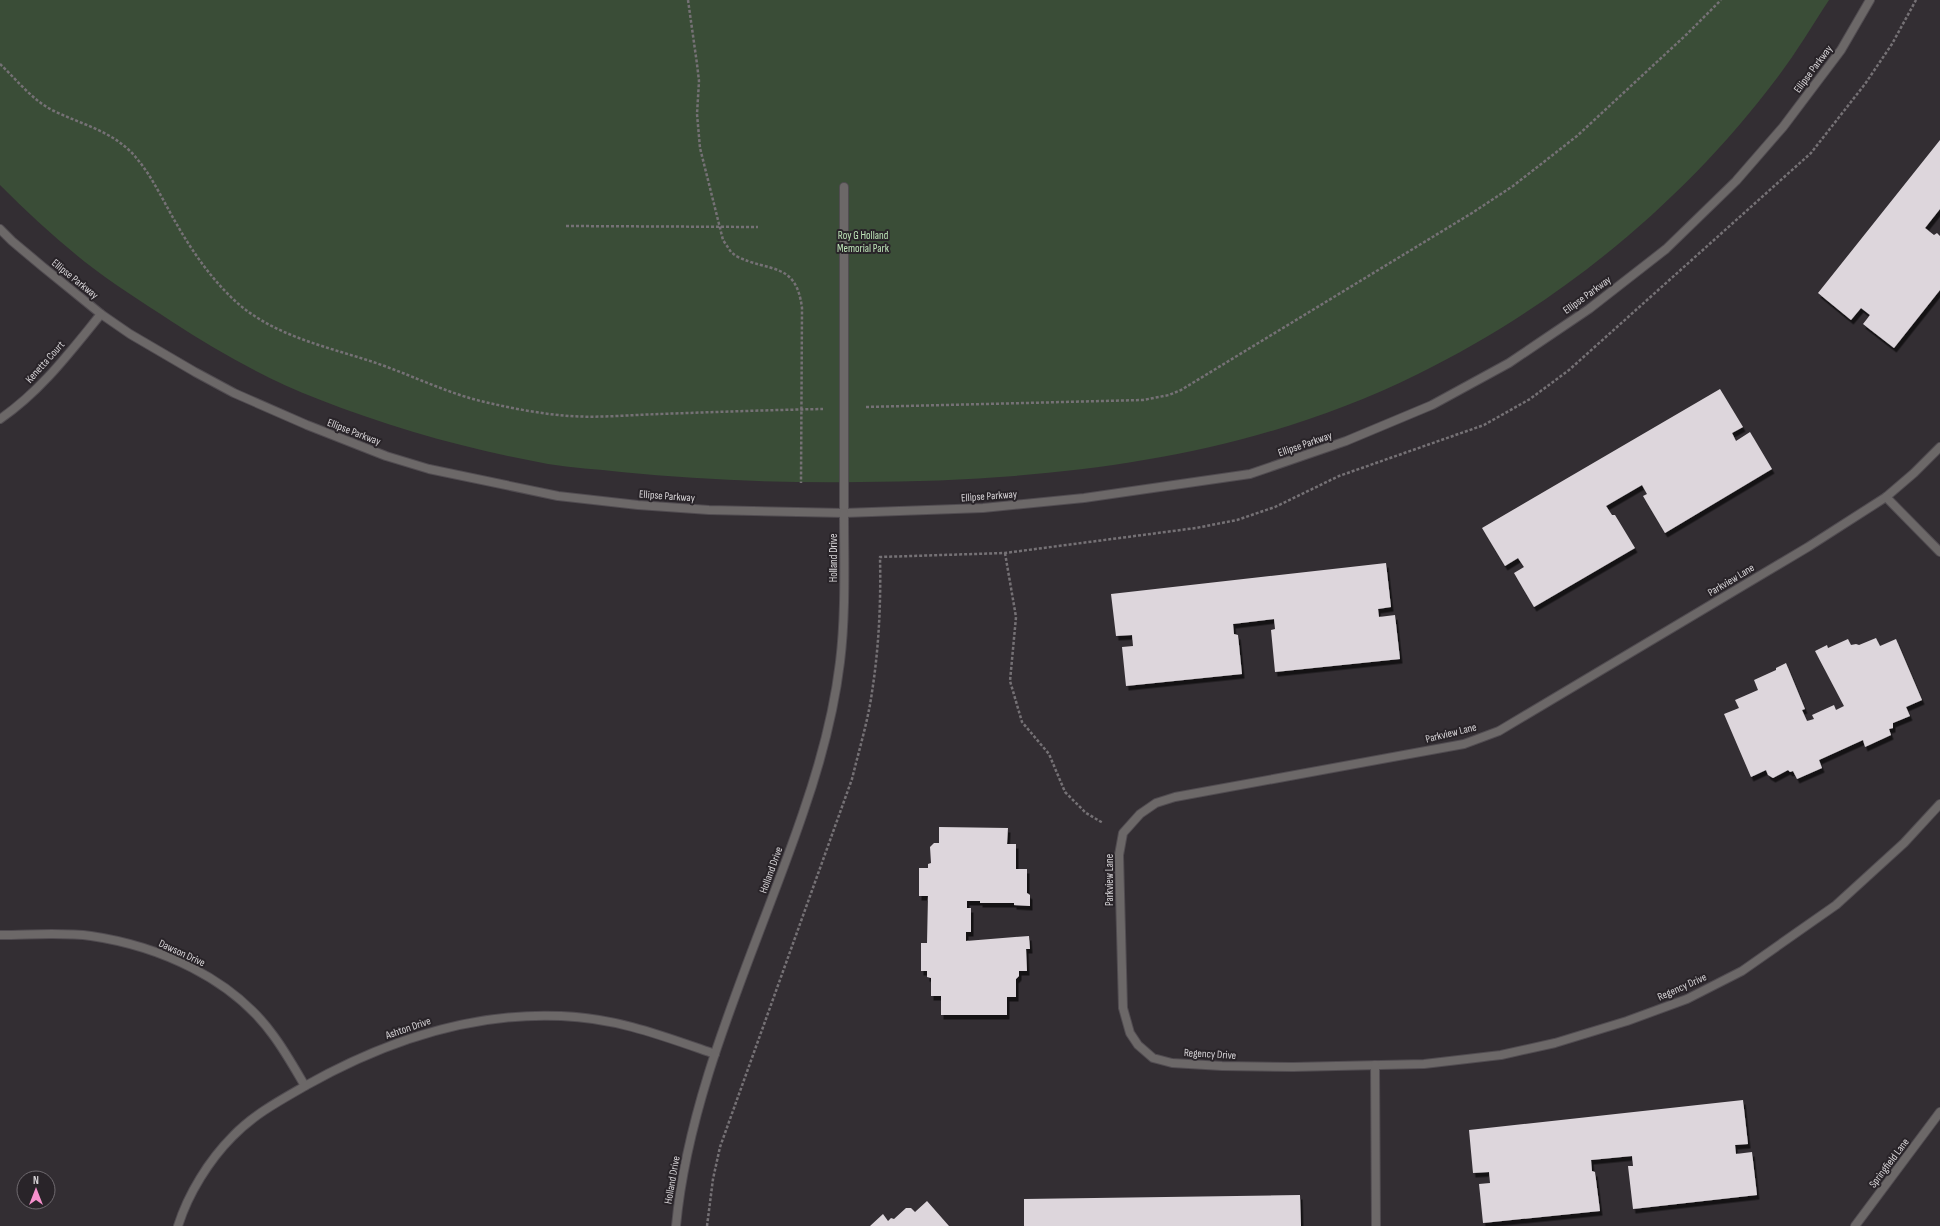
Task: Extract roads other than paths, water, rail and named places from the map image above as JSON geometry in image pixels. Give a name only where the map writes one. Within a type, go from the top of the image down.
[{"type":"street","name":"Ellipse Parkway","points":[[0,228],[33,259],[101,314],[130,334],[234,393],[345,441],[430,469],[558,496],[638,505],[709,510],[844,513],[984,508],[1084,498],[1250,474],[1346,441],[1432,405],[1515,358],[1589,309],[1666,249],[1736,181],[1783,127],[1841,50],[1870,0]]},
{"type":"street","name":"Holland Drive","points":[[676,1226],[678,1201],[687,1156],[715,1054],[804,812],[823,744],[840,662],[843,616],[844,513],[844,187]]},
{"type":"street","name":"Kenetta Court","points":[[0,419],[20,405],[40,386],[101,314]]},
{"type":"street","name":"Parkview Lane","points":[[1122,960],[1119,855],[1125,831],[1140,814],[1156,803],[1175,797],[1464,744],[1499,731],[1808,547],[1886,497],[1914,473],[1940,447]]},
{"type":"street","points":[[1886,497],[1940,552]]},
{"type":"street","name":"Regency Drive","points":[[1122,960],[1123,1008],[1130,1032],[1138,1045],[1153,1058],[1172,1063],[1222,1066],[1294,1067],[1424,1064],[1501,1055],[1562,1040],[1627,1021],[1686,999],[1742,971],[1836,905],[1904,843],[1940,804]]},
{"type":"street","name":"Dawson Drive","points":[[0,935],[90,936],[142,947],[192,967],[232,994],[262,1021],[273,1035],[305,1086]]},
{"type":"street","name":"Ashton Drive","points":[[178,1226],[188,1201],[206,1169],[233,1136],[274,1104],[305,1086],[339,1067],[408,1038],[454,1025],[504,1018],[560,1016],[607,1021],[634,1026],[715,1054]]},
{"type":"street","points":[[1375,1065],[1376,1226]]},
{"type":"street","name":"Springfield Lane","points":[[1855,1226],[1940,1112]]},
{"type":"park label","name":"Roy G Holland Memorial Park","points":[[863,241]]}]
